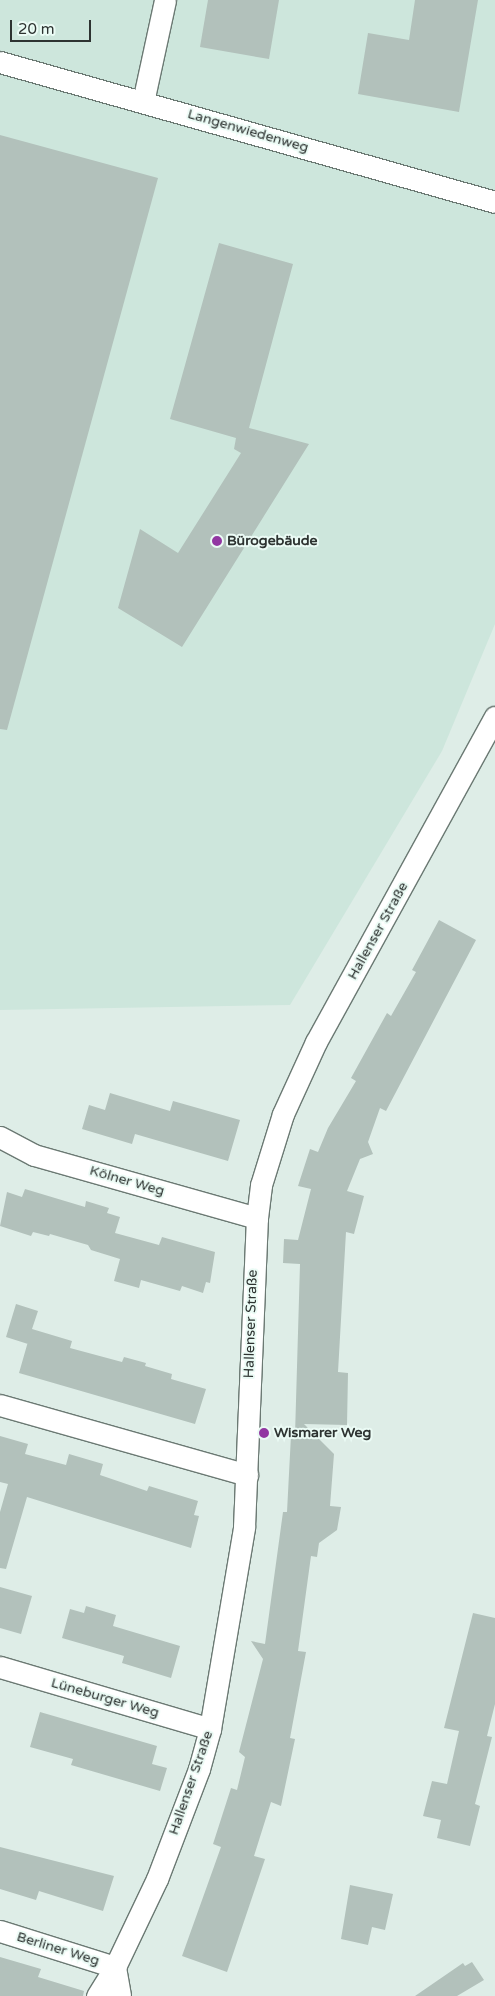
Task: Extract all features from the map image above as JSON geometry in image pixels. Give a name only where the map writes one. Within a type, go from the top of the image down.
[{"type":"street","points":[[143,102],[165,0]]},
{"type":"street","name":"Langenwiedenweg","points":[[0,62],[495,202]]},
{"type":"street","name":"Hallenser Straße","points":[[97,1996],[116,1967],[157,1879],[199,1769],[210,1729],[244,1527],[257,1218],[261,1185],[283,1114],[316,1042],[495,717]]},
{"type":"street","name":"Kölner Weg","points":[[0,1137],[34,1156],[257,1218]]},
{"type":"street","points":[[0,1405],[247,1474]]},
{"type":"street","name":"Lüneburger Weg","points":[[0,1667],[210,1729]]},
{"type":"street","name":"Berliner Weg","points":[[0,1931],[116,1967]]},
{"type":"street","points":[[116,1967],[120,1996]]},
{"type":"shaded area","points":[[0,0],[495,0],[495,624],[442,751],[290,1005],[0,1010]]},
{"type":"building","points":[[208,0],[279,0],[269,59],[200,47]]},
{"type":"building","points":[[415,0],[478,0],[459,112],[358,94],[368,33],[409,40]]},
{"type":"building","points":[[0,135],[158,178],[7,730],[0,729]]},
{"type":"building","points":[[219,243],[293,264],[249,428],[309,444],[182,647],[118,608],[140,529],[178,553],[241,453],[234,449],[236,438],[170,419]]},
{"type":"building","points":[[439,920],[476,940],[386,1111],[380,1108],[368,1142],[373,1154],[360,1159],[347,1191],[364,1196],[354,1234],[346,1232],[338,1372],[348,1373],[347,1425],[304,1424],[334,1454],[330,1506],[341,1507],[337,1530],[319,1543],[317,1557],[311,1556],[298,1651],[306,1652],[290,1738],[295,1739],[281,1806],[271,1802],[254,1856],[265,1859],[227,1972],[182,1956],[221,1847],[213,1844],[231,1788],[237,1790],[245,1757],[239,1752],[263,1659],[251,1641],[265,1644],[283,1512],[287,1512],[291,1435],[295,1435],[300,1264],[283,1263],[284,1239],[298,1240],[311,1189],[298,1186],[310,1149],[318,1152],[328,1128],[356,1081],[351,1078],[387,1013],[391,1016],[416,972],[412,970]]},
{"type":"building","points":[[110,1093],[170,1111],[173,1101],[240,1120],[228,1161],[135,1134],[132,1144],[82,1129],[89,1105],[105,1110]]},
{"type":"building","points":[[25,1189],[85,1207],[86,1201],[109,1208],[107,1213],[120,1217],[115,1233],[159,1245],[162,1237],[215,1252],[210,1283],[206,1282],[203,1293],[182,1286],[180,1291],[141,1280],[139,1288],[114,1281],[120,1259],[91,1250],[88,1245],[50,1234],[49,1236],[33,1232],[31,1236],[0,1226],[7,1192],[22,1197]]},
{"type":"building","points":[[16,1304],[38,1311],[32,1329],[72,1341],[70,1348],[122,1362],[124,1357],[146,1363],[145,1366],[172,1374],[171,1379],[206,1389],[195,1424],[19,1373],[27,1344],[6,1337]]},
{"type":"building","points":[[0,1436],[28,1444],[25,1454],[66,1465],[69,1454],[103,1464],[100,1475],[147,1491],[149,1486],[198,1501],[194,1515],[199,1516],[191,1548],[27,1497],[6,1569],[0,1568],[0,1512],[8,1484],[0,1482]]},
{"type":"building","points":[[0,1587],[32,1596],[21,1634],[0,1628]]},
{"type":"building","points":[[86,1606],[116,1615],[113,1626],[180,1646],[171,1678],[122,1663],[124,1656],[62,1638],[70,1609],[84,1613]]},
{"type":"building","points":[[473,1613],[495,1618],[495,1704],[487,1736],[492,1737],[475,1804],[480,1806],[470,1846],[437,1838],[441,1820],[423,1816],[432,1781],[447,1784],[459,1731],[444,1728]]},
{"type":"building","points":[[40,1712],[157,1746],[152,1764],[167,1768],[160,1791],[71,1765],[73,1759],[30,1747]]},
{"type":"building","points":[[0,1847],[114,1876],[103,1911],[39,1891],[36,1900],[0,1889]]},
{"type":"building","points":[[350,1885],[393,1894],[385,1930],[372,1927],[368,1945],[341,1939]]},
{"type":"building","points":[[0,1957],[41,1969],[38,1977],[84,1991],[83,1996],[0,1996]]},
{"type":"building","points":[[472,1962],[484,1980],[457,1996],[415,1996],[463,1963],[465,1966]]},
{"type":"place","name":"Bürogebäude","points":[[217,541]]},
{"type":"place","name":"Wismarer Weg","points":[[264,1433]]}]
